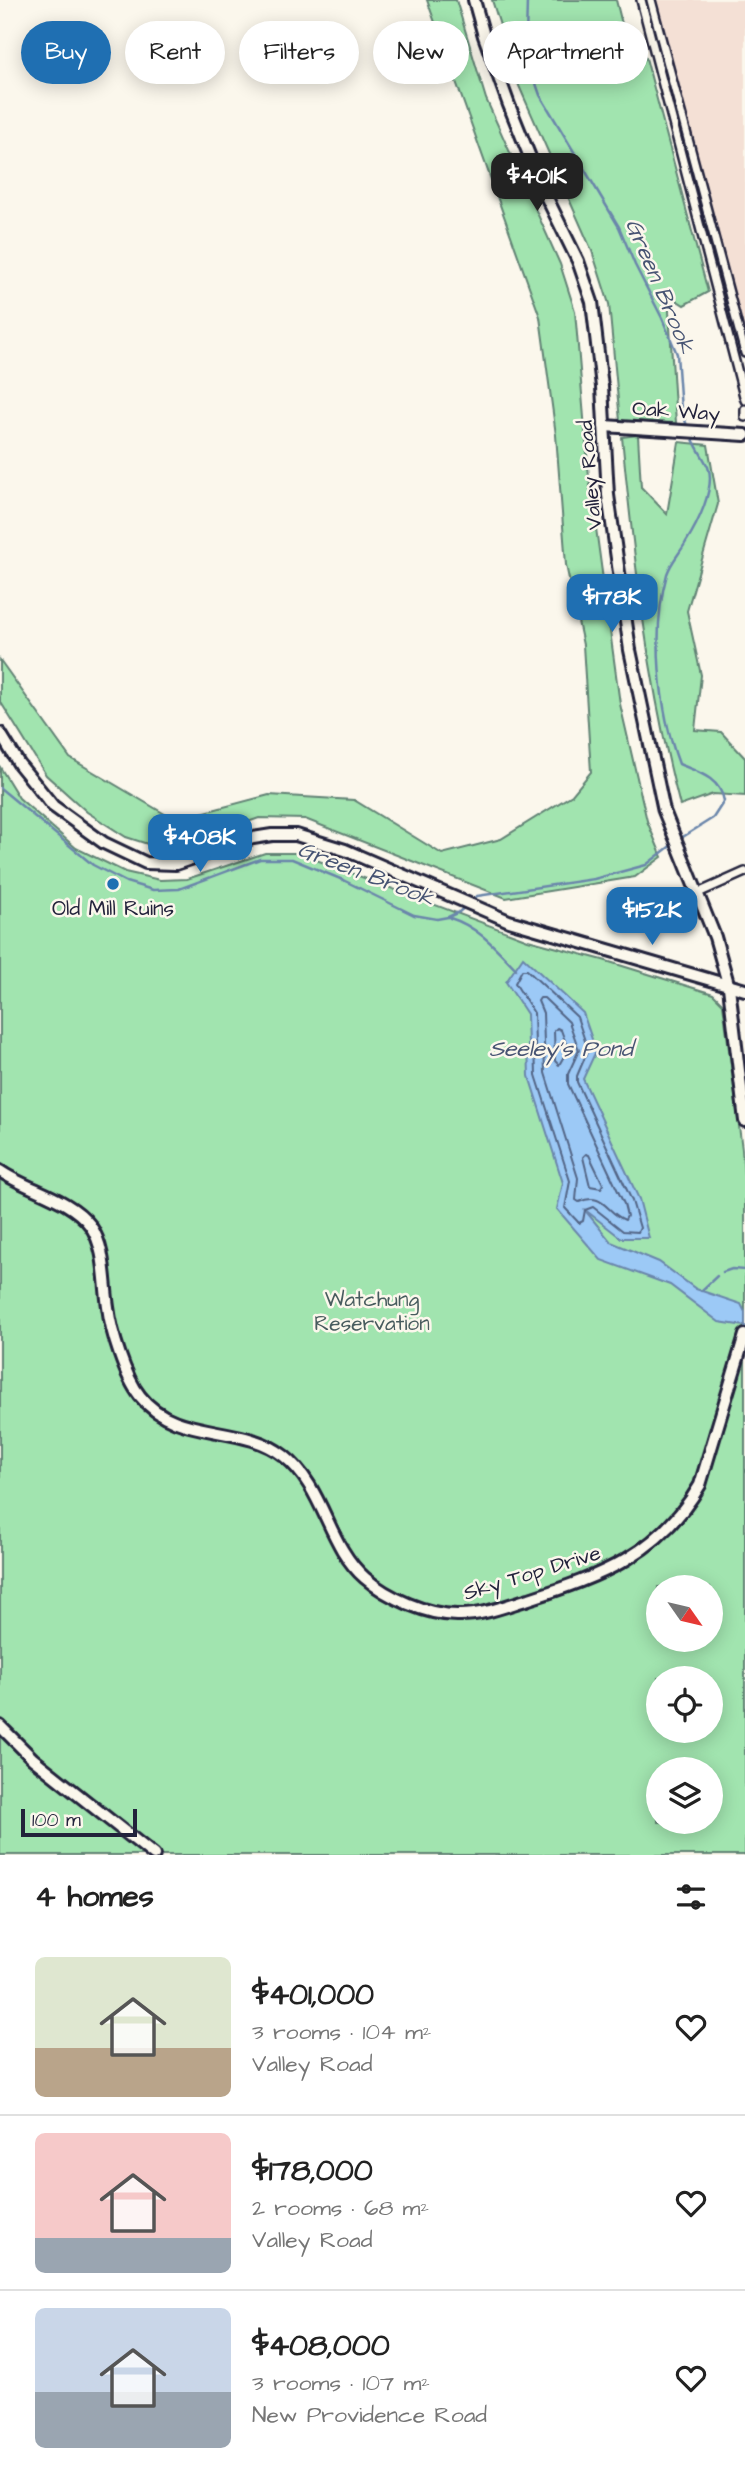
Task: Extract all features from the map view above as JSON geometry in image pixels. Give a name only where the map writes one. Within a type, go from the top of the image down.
[{"type":"main road","name":"Valley Road","points":[[474,0],[509,105],[544,192],[566,234],[588,286],[595,320],[608,495],[630,650],[664,811],[715,937],[729,987],[745,1121]]},
{"type":"main road","name":"Oak Way","points":[[604,426],[745,435]]},
{"type":"main road","points":[[0,733],[26,774],[53,806],[96,838],[134,859],[156,865],[176,864],[253,838],[296,835],[345,850],[528,927],[745,990]]},
{"type":"main road","name":"Sky Top Drive","points":[[0,1171],[15,1182],[76,1212],[90,1225],[99,1244],[108,1312],[114,1333],[130,1378],[149,1406],[166,1419],[181,1425],[243,1438],[265,1445],[283,1455],[314,1489],[345,1555],[365,1578],[404,1601],[443,1614],[484,1613],[572,1585],[628,1560],[660,1535],[690,1504],[700,1485],[745,1335]]},
{"type":"main road","points":[[0,1726],[33,1759],[154,1855]]},
{"type":"street","points":[[641,0],[745,400]]},
{"type":"street","points":[[651,0],[745,353]]},
{"type":"street","points":[[745,409],[745,417]]},
{"type":"street","points":[[698,892],[745,872]]},
{"type":"shaded area","points":[[656,0],[745,0],[745,341],[713,219]]},
{"type":"green space","points":[[427,0],[456,0],[462,21],[434,21]]},
{"type":"green space","points":[[492,0],[616,0],[621,21],[499,21]]},
{"type":"green space","points":[[469,43],[486,99],[560,264],[575,311],[589,477],[620,704],[647,821],[662,857],[635,877],[506,898],[305,819],[259,818],[189,843],[160,848],[126,837],[87,812],[46,775],[0,701],[0,660],[70,758],[175,820],[269,795],[354,800],[442,854],[501,839],[572,795],[591,772],[583,645],[566,565],[556,435],[540,317],[457,84],[469,84]]},
{"type":"green space","points":[[648,66],[708,292],[684,305],[668,295],[676,423],[620,421],[609,304],[592,251],[519,86],[648,84]]},
{"type":"green space","points":[[638,435],[641,487],[667,514],[679,442],[708,445],[718,504],[687,611],[701,675],[695,730],[721,732],[745,758],[745,796],[713,794],[680,806],[651,669],[632,530],[622,437]]},
{"type":"green space","name":"Watchung Reservation","points":[[0,767],[19,798],[76,848],[125,872],[160,880],[187,879],[265,853],[298,853],[528,940],[713,994],[723,1004],[745,1189],[745,1855],[0,1855]]},
{"type":"water","name":"Seeley's Pond","points":[[523,957],[583,1013],[596,1051],[583,1079],[639,1199],[649,1238],[621,1238],[584,1209],[611,1242],[659,1262],[696,1289],[741,1304],[745,1312],[745,1326],[719,1322],[670,1285],[601,1260],[557,1209],[563,1183],[529,1076],[527,1014],[506,982]]},
{"type":"waterway","name":"Green Brook","points":[[527,0],[526,40],[531,69],[540,95],[619,227],[662,318],[677,354],[681,410],[688,428]]},
{"type":"waterway","name":"Green Brook","points":[[678,840],[713,818],[724,801],[722,793],[713,781],[679,764],[662,695],[658,645],[662,596],[667,574],[700,516],[709,485],[708,467],[691,434]]},
{"type":"waterway","name":"Green Brook","points":[[0,788],[93,865],[126,882],[153,890],[179,889],[260,859],[292,859],[343,880],[414,915],[437,919],[448,917],[466,906]]},
{"type":"waterway","name":"Green Brook","points":[[471,901],[477,896],[594,879],[646,865],[673,844]]},
{"type":"waterway","points":[[450,918],[478,932],[516,969]]},
{"type":"waterway","points":[[723,1272],[732,1269],[745,1270]]},
{"type":"waterway","points":[[701,1291],[717,1276]]},
{"type":"place","name":"Old Mill Ruins","points":[[113,884]]}]
